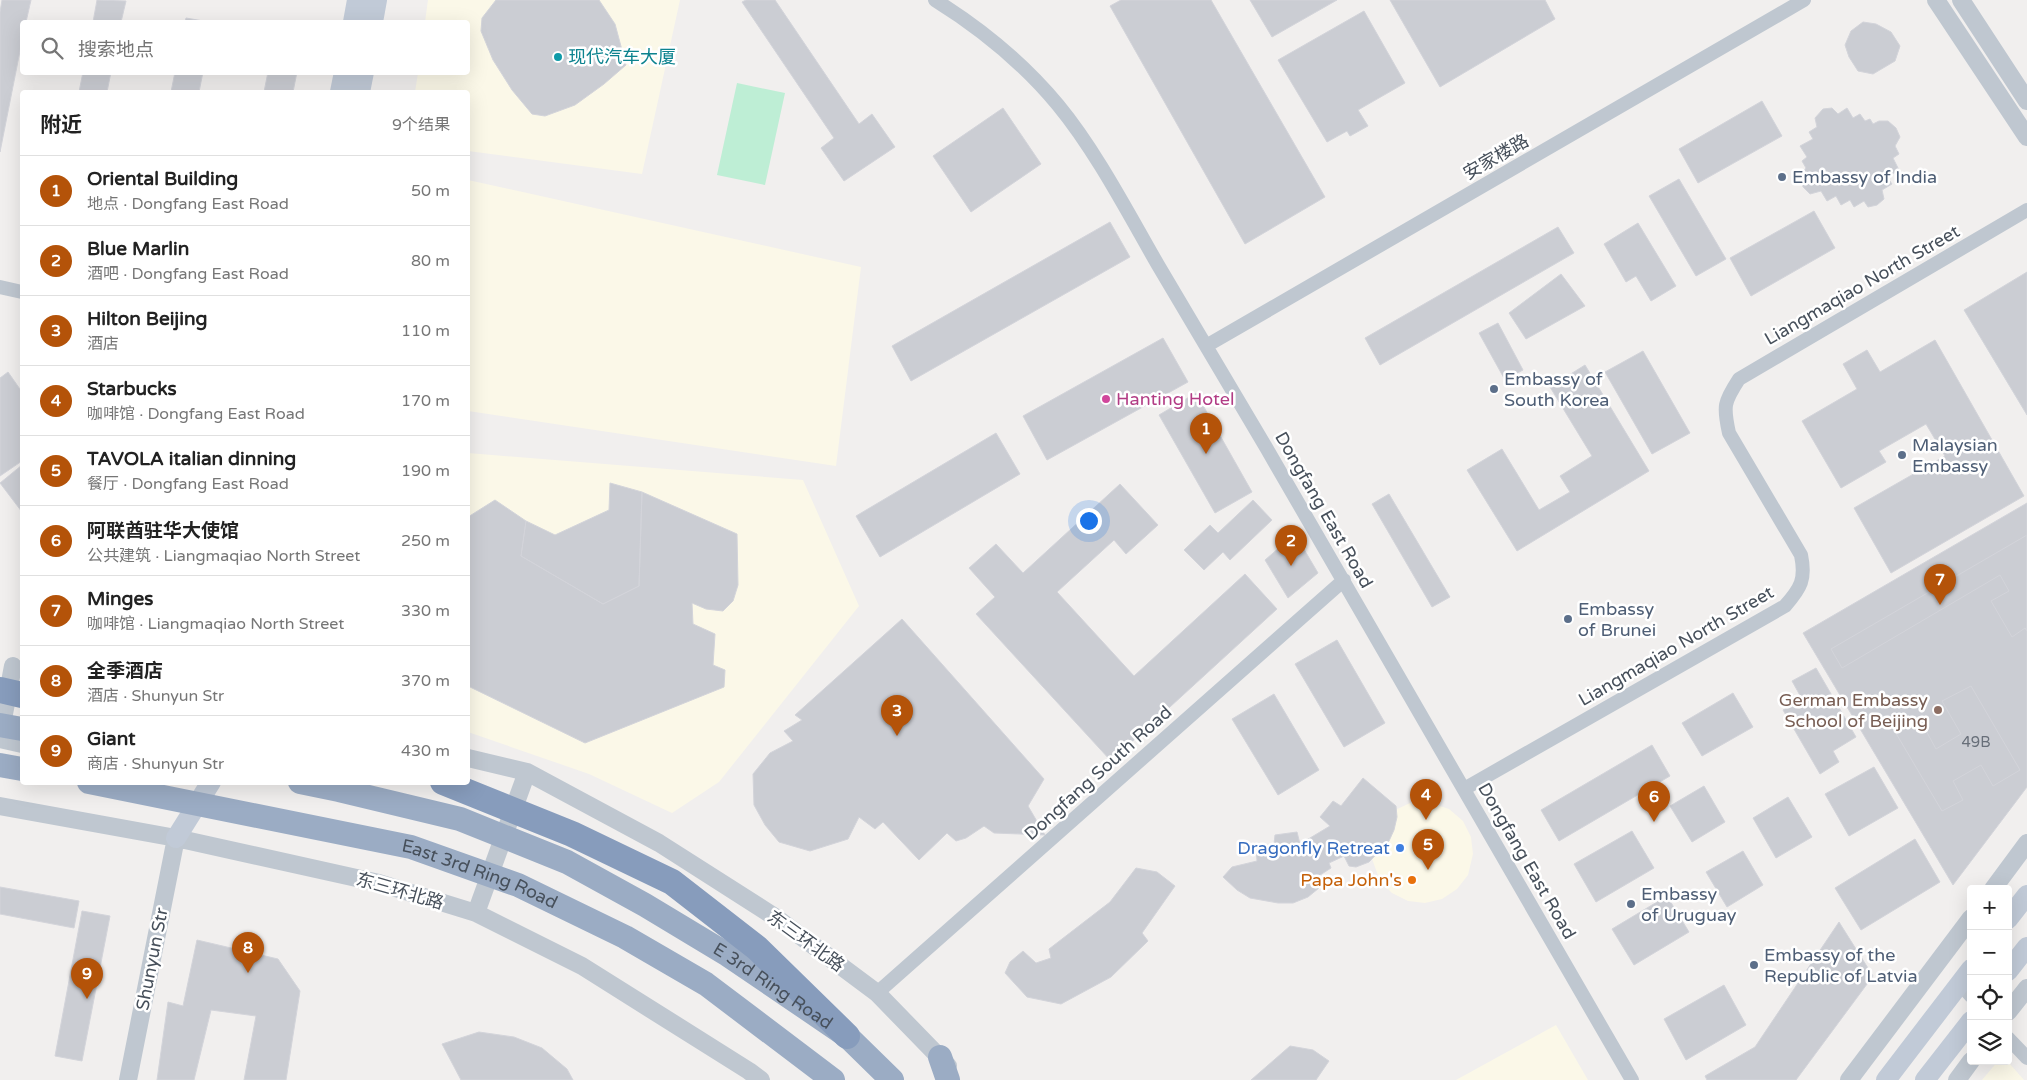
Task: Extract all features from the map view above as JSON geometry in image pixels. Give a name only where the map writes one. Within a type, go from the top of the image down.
[{"type":"highway","points":[[0,690],[20,695]]},
{"type":"highway","points":[[0,725],[20,730]]},
{"type":"highway","points":[[0,765],[20,769]]},
{"type":"highway","name":"East 3rd Ring Road","points":[[104,785],[411,847],[518,885],[625,937],[706,984],[830,1078]]},
{"type":"highway","name":"E 3rd Ring Road","points":[[315,785],[460,819],[567,862],[645,904],[728,955],[847,1036],[892,1080]]},
{"type":"highway","points":[[450,785],[572,834],[672,882],[757,948],[847,1036]]},
{"type":"highway","points":[[940,1057],[948,1080]]},
{"type":"main road","points":[[353,20],[357,0]]},
{"type":"main road","points":[[373,20],[377,0]]},
{"type":"main road","points":[[340,90],[343,75]]},
{"type":"main road","points":[[360,90],[363,75]]},
{"type":"main road","points":[[176,838],[198,785]]},
{"type":"main road","points":[[176,838],[209,785]]},
{"type":"main road","points":[[2012,914],[2027,895]]},
{"type":"main road","points":[[2012,967],[2027,946]]},
{"type":"main road","points":[[1886,1080],[1967,983]]},
{"type":"main road","points":[[1925,1080],[1967,1026]]},
{"type":"street","name":"Dongfang East Road","points":[[935,0],[967,21],[1004,52],[1058,105],[1077,130],[1344,580],[1632,1080]]},
{"type":"street","name":"安家楼路","points":[[1206,346],[1804,0]]},
{"type":"street","points":[[1936,0],[2027,138]]},
{"type":"street","points":[[1961,0],[2027,101]]},
{"type":"street","name":"Liangmaqiao North Street","points":[[1464,789],[1785,606],[1800,590],[1804,571],[1802,555],[1729,433],[1724,412],[1728,397],[1739,379],[2027,210]]},
{"type":"street","points":[[0,287],[20,292]]},
{"type":"street","name":"Dongfang South Road","points":[[877,993],[1344,580]]},
{"type":"street","points":[[0,735],[12,666]]},
{"type":"street","points":[[0,739],[20,744]]},
{"type":"street","name":"东三环北路","points":[[470,758],[528,772],[659,843],[775,917],[877,993],[940,1057],[959,1080]]},
{"type":"street","points":[[476,913],[528,772]]},
{"type":"street","name":"东三环北路","points":[[0,806],[176,838],[379,883],[476,913],[582,966],[749,1070],[761,1080]]},
{"type":"street","name":"Shunyun Str","points":[[128,1080],[176,838]]},
{"type":"street","points":[[1996,885],[2027,843]]},
{"type":"street","points":[[1849,1080],[1967,923]]},
{"type":"street","points":[[2012,1007],[2027,988]]},
{"type":"street","points":[[2012,1042],[2027,1058]]},
{"type":"street","points":[[1957,1080],[1968,1065]]},
{"type":"shaded area","points":[[428,0],[680,0],[642,174],[470,151],[470,90],[415,90],[418,75],[470,75],[470,20],[425,20]]},
{"type":"shaded area","points":[[470,180],[861,267],[836,466],[470,411]]},
{"type":"shaded area","points":[[470,453],[803,480],[859,606],[719,782],[672,813],[589,774],[470,733]]},
{"type":"shaded area","points":[[1427,802],[1449,809],[1463,821],[1471,837],[1473,854],[1468,875],[1457,889],[1442,899],[1425,903],[1408,901],[1392,893],[1380,881],[1371,856],[1393,811],[1410,803]]},
{"type":"shaded area","points":[[1556,1025],[1588,1080],[1456,1080]]},
{"type":"shaded area","points":[[1995,1065],[2011,1065],[2024,1080],[1982,1080]]},
{"type":"green space","points":[[737,83],[785,93],[765,185],[717,175]]},
{"type":"building","points":[[2,0],[31,0],[26,20],[20,20],[20,51],[0,152],[0,12]]},
{"type":"building","points":[[97,0],[126,1],[121,20],[93,20]]},
{"type":"building","name":"现代汽车大厦","points":[[496,0],[599,0],[615,24],[626,65],[575,105],[545,116],[532,114],[512,90],[493,60],[481,31],[482,18]]},
{"type":"building","points":[[746,0],[775,0],[859,124],[872,114],[895,147],[844,181],[821,148],[834,138],[742,2]]},
{"type":"building","points":[[1121,0],[1211,0],[1325,197],[1245,244],[1110,6]]},
{"type":"building","points":[[1250,0],[1337,0],[1272,37]]},
{"type":"building","points":[[1390,0],[1545,0],[1555,19],[1440,87]]},
{"type":"building","points":[[1364,11],[1405,83],[1358,110],[1368,126],[1350,136],[1347,131],[1327,142],[1278,60]]},
{"type":"building","points":[[1863,22],[1876,24],[1891,32],[1900,46],[1895,61],[1873,74],[1858,71],[1849,57],[1845,45],[1851,31]]},
{"type":"building","points":[[82,75],[110,75],[107,90],[79,90]]},
{"type":"building","points":[[174,75],[202,75],[199,90],[171,90]]},
{"type":"building","points":[[267,75],[296,75],[293,90],[264,90]]},
{"type":"building","points":[[1762,101],[1782,136],[1698,183],[1679,149]]},
{"type":"building","points":[[1003,108],[1041,164],[971,212],[933,156]]},
{"type":"building","points":[[1832,108],[1838,114],[1847,108],[1853,118],[1860,114],[1865,121],[1870,119],[1873,124],[1879,121],[1888,121],[1896,128],[1900,137],[1895,146],[1899,154],[1893,158],[1899,170],[1887,177],[1892,184],[1882,190],[1884,199],[1877,205],[1868,207],[1864,201],[1854,207],[1850,200],[1841,205],[1836,196],[1827,201],[1821,191],[1810,194],[1803,187],[1800,176],[1806,168],[1802,161],[1807,157],[1800,146],[1813,139],[1809,132],[1817,127],[1815,118],[1823,109]]},
{"type":"building","points":[[1679,179],[1726,259],[1696,276],[1649,196]]},
{"type":"building","points":[[1814,211],[1835,248],[1751,296],[1730,258]]},
{"type":"building","points":[[1110,222],[1130,257],[911,381],[892,346]]},
{"type":"building","points":[[1638,223],[1676,286],[1651,301],[1636,276],[1626,282],[1604,244]]},
{"type":"building","points":[[1558,227],[1574,253],[1380,365],[1365,338]]},
{"type":"building","points":[[2027,272],[2027,415],[1964,310]]},
{"type":"building","points":[[1561,274],[1585,306],[1526,339],[1509,313]]},
{"type":"building","points":[[1498,323],[1523,370],[1505,380],[1479,333]]},
{"type":"building","name":"Hanting Hotel","points":[[1163,338],[1188,382],[1047,460],[1023,416]]},
{"type":"building","points":[[1935,340],[2024,496],[1891,573],[1854,508],[1945,456],[1926,424],[1879,451],[1886,462],[1841,488],[1802,421],[1857,389],[1843,364],[1867,350],[1880,372]]},
{"type":"building","points":[[1643,351],[1690,433],[1652,454],[1605,372]]},
{"type":"building","points":[[1585,365],[1649,471],[1517,551],[1467,470],[1502,449],[1539,510],[1570,492],[1560,476],[1592,456],[1550,387]]},
{"type":"building","points":[[8,372],[20,389],[20,462],[0,476],[0,378]]},
{"type":"building","points":[[1196,393],[1252,492],[1215,513],[1159,415]]},
{"type":"building","points":[[996,433],[1020,474],[880,557],[856,516]]},
{"type":"building","points":[[20,467],[20,509],[0,483]]},
{"type":"building","points":[[610,483],[642,492],[639,586],[603,604],[521,556],[526,521],[555,535],[609,510]]},
{"type":"building","points":[[1120,484],[1158,525],[1126,554],[1114,540],[1057,592],[1134,676],[1245,574],[1277,609],[1111,761],[976,614],[995,597],[969,568],[996,544],[1023,573]]},
{"type":"building","points":[[642,492],[737,534],[738,585],[733,601],[723,611],[706,609],[692,603],[693,624],[715,634],[713,665],[725,670],[724,687],[585,743],[470,687],[470,516],[495,500],[526,521],[521,556],[603,604],[639,586]]},
{"type":"building","points":[[1389,494],[1450,597],[1432,607],[1372,504]]},
{"type":"building","points":[[1253,500],[1272,520],[1230,560],[1223,552],[1204,570],[1184,550],[1210,525],[1218,533]]},
{"type":"building","name":"German Embassy School of Beijing","points":[[2027,503],[2027,787],[1953,885],[1803,633]]},
{"type":"building","points":[[1295,534],[1318,573],[1288,598],[1265,560]]},
{"type":"building","points":[[2027,535],[2027,631],[2025,628],[2012,637],[1991,601],[2009,591],[2000,575],[1842,668],[1831,649]]},
{"type":"building","points":[[902,619],[1044,779],[1028,806],[1045,835],[994,833],[984,826],[966,838],[956,841],[947,833],[919,860],[883,822],[875,829],[859,817],[848,839],[810,851],[779,842],[765,825],[754,805],[753,774],[770,753],[793,741],[784,731],[802,720],[795,715]]},
{"type":"building","points":[[1337,640],[1385,723],[1344,747],[1295,664]]},
{"type":"building","points":[[1816,668],[1856,737],[1833,751],[1839,762],[1820,774],[1783,710],[1802,699],[1792,681]]},
{"type":"building","points":[[1971,686],[2020,770],[1993,786],[1981,765],[1953,781],[1963,800],[1942,811],[1894,730],[1918,716],[1936,749],[1961,734],[1942,701]]},
{"type":"building","points":[[1733,693],[1753,727],[1702,756],[1682,723]]},
{"type":"building","points":[[1274,694],[1319,770],[1278,795],[1232,719]]},
{"type":"building","points":[[1652,745],[1670,776],[1559,841],[1541,810]]},
{"type":"building","points":[[1874,767],[1898,808],[1849,836],[1825,794]]},
{"type":"building","points":[[1363,778],[1396,806],[1397,817],[1389,841],[1369,862],[1356,867],[1349,866],[1344,856],[1329,863],[1331,868],[1317,877],[1321,885],[1319,888],[1308,897],[1293,903],[1278,903],[1250,898],[1237,890],[1223,877],[1232,867],[1257,861],[1256,847],[1274,844],[1275,835],[1297,832],[1300,844],[1330,826],[1320,817],[1333,801],[1341,806]]},
{"type":"building","points":[[1704,786],[1725,822],[1692,842],[1670,806]]},
{"type":"building","points":[[1788,797],[1812,837],[1776,858],[1753,818]]},
{"type":"building","points":[[1632,831],[1654,868],[1596,902],[1574,864]]},
{"type":"building","points":[[1915,839],[1940,882],[1861,930],[1835,888]]},
{"type":"building","points":[[1743,851],[1763,885],[1727,907],[1706,872]]},
{"type":"building","points":[[1136,868],[1157,872],[1175,886],[1142,933],[1148,941],[1111,977],[1061,1004],[1027,997],[1005,973],[1010,962],[1023,951],[1036,963],[1051,958],[1049,949],[1110,902]]},
{"type":"building","points":[[0,887],[79,901],[74,928],[0,914]]},
{"type":"building","points":[[1667,896],[1689,932],[1634,965],[1612,929]]},
{"type":"building","points":[[82,911],[110,916],[82,1061],[55,1056]]},
{"type":"building","points":[[1839,922],[1873,976],[1796,1080],[1707,1080],[1705,1076],[1755,1047]]},
{"type":"building","points":[[197,940],[278,959],[300,991],[286,1080],[244,1080],[256,1016],[211,1010],[194,1080],[157,1080],[168,1002],[183,1006]]},
{"type":"building","points":[[1724,985],[1746,1025],[1686,1060],[1664,1019]]},
{"type":"building","points":[[479,1032],[514,1037],[542,1048],[567,1069],[573,1080],[461,1080],[442,1044]]},
{"type":"building","points":[[1290,1046],[1313,1050],[1329,1061],[1316,1080],[1251,1080]]},
{"type":"place","name":"现代汽车大厦","points":[[558,57]]},
{"type":"place","name":"Embassy of India","points":[[1782,177]]},
{"type":"place","name":"Embassy of South Korea","points":[[1494,389]]},
{"type":"place","name":"Hanting Hotel","points":[[1106,399]]},
{"type":"place","name":"Oriental Building","points":[[1206,454]]},
{"type":"place","name":"Malaysian Embassy","points":[[1902,455]]},
{"type":"place","name":"Blue Marlin","points":[[1291,566]]},
{"type":"place","name":"Minges","points":[[1940,605]]},
{"type":"place","name":"Embassy of Brunei","points":[[1568,619]]},
{"type":"place","name":"German Embassy School of Beijing","points":[[1938,710]]},
{"type":"place","name":"Hilton Beijing","points":[[897,736]]},
{"type":"place","name":"Starbucks","points":[[1426,820]]},
{"type":"place","name":"阿联酋驻华大使馆","points":[[1654,822]]},
{"type":"place","name":"Dragonfly Retreat","points":[[1400,848]]},
{"type":"place","name":"TAVOLA italian dinning","points":[[1428,870]]},
{"type":"place","name":"Papa John's","points":[[1412,880]]},
{"type":"place","name":"Embassy of Uruguay","points":[[1631,904]]},
{"type":"place","name":"Embassy of the Republic of Latvia","points":[[1754,965]]},
{"type":"place","name":"全季酒店","points":[[248,973]]},
{"type":"place","name":"Giant","points":[[87,999]]}]
